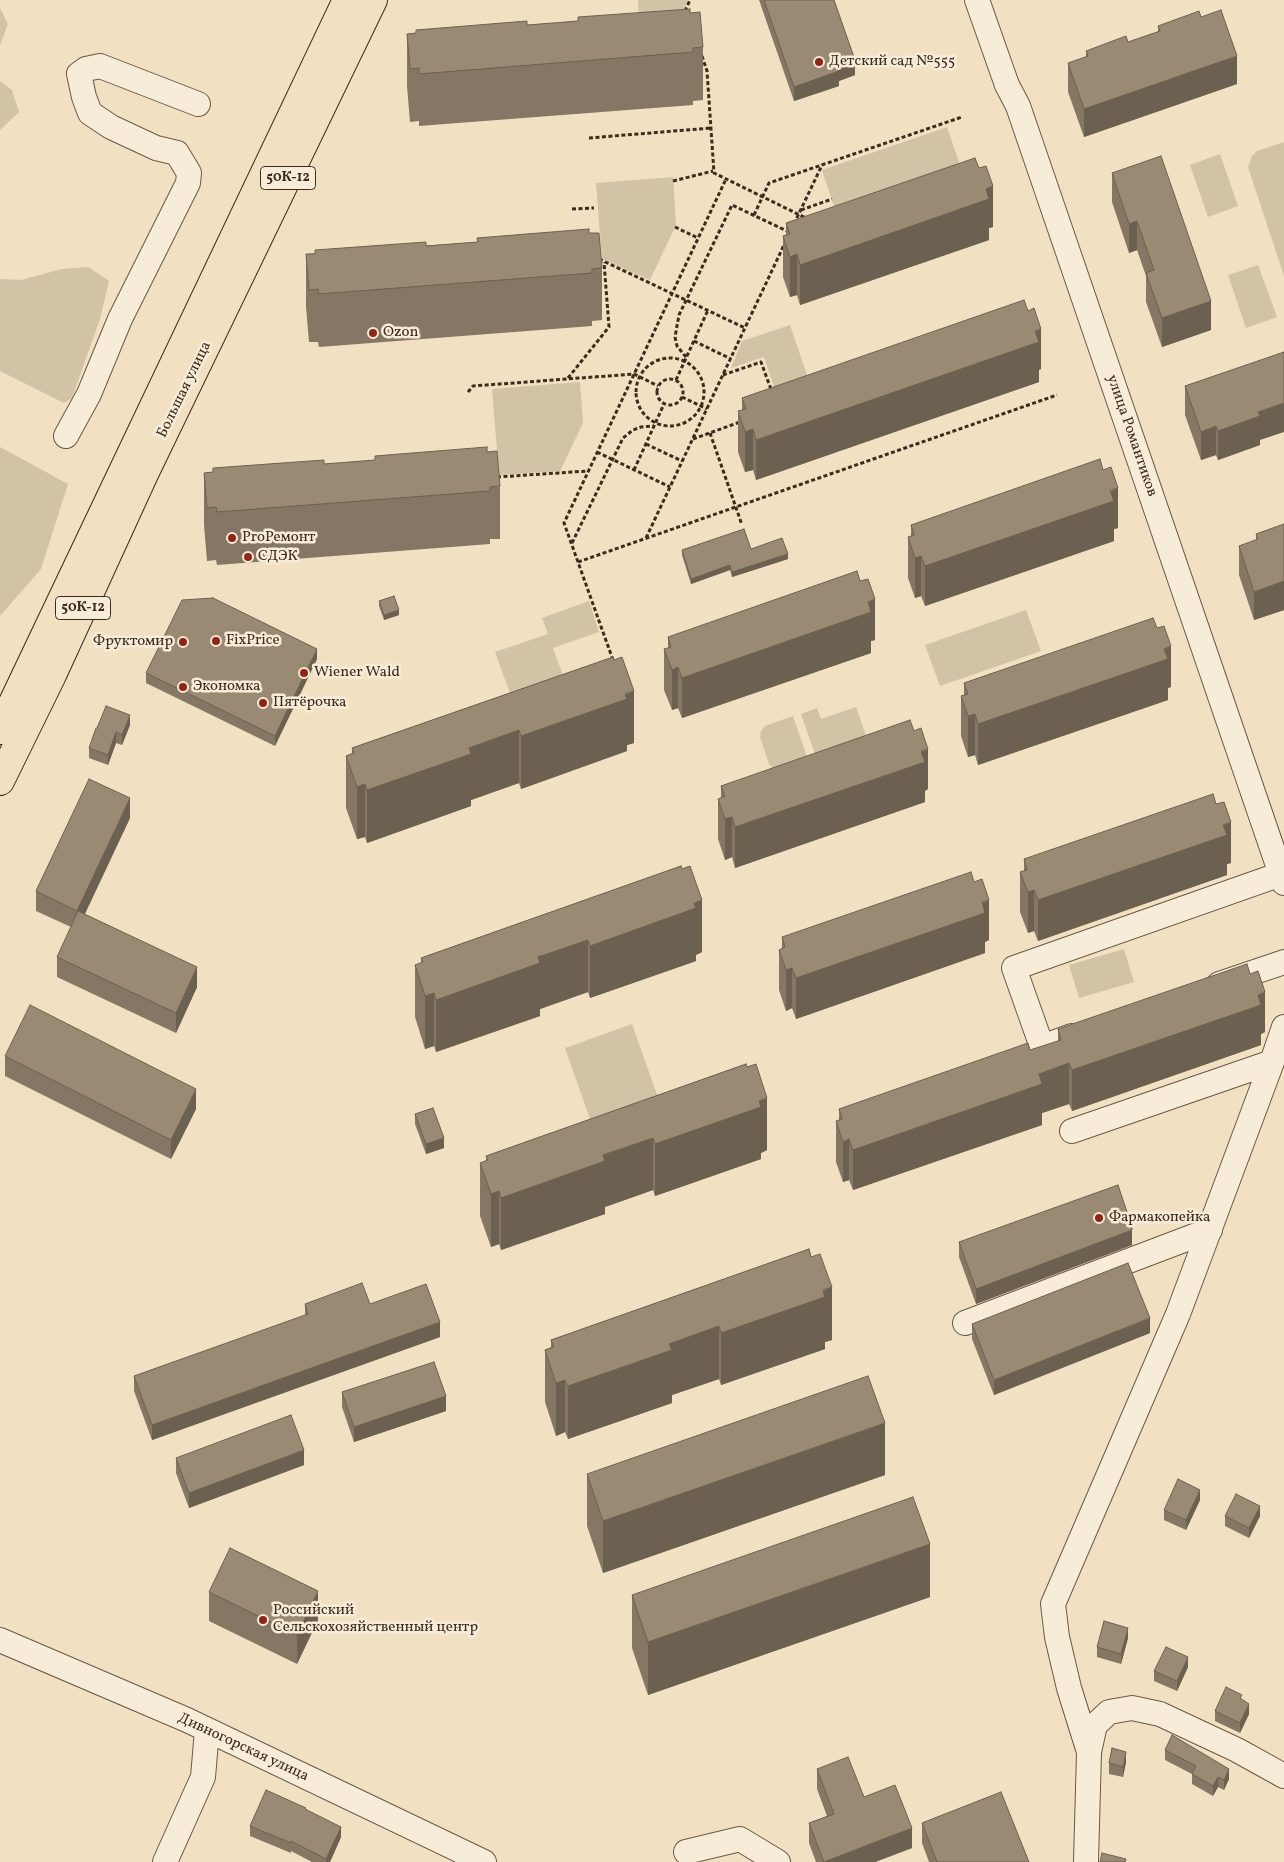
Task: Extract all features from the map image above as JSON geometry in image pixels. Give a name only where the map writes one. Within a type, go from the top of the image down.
[{"type":"main road","name":"Большая улица","points":[[0,781],[115,541],[135,470],[347,0]]},
{"type":"main road","name":"Большая улица","points":[[0,730],[135,470],[202,356],[373,0]]},
{"type":"street","name":"улица Романтиков","points":[[977,0],[1007,86],[1018,106],[1228,716],[1282,879]]},
{"type":"street","points":[[66,436],[89,394],[120,319],[188,183],[189,173],[177,153],[156,148],[111,128],[90,113],[79,74],[86,69],[100,66],[198,104]]},
{"type":"street","points":[[1089,1031],[1042,1047],[1014,968],[1282,879]]},
{"type":"street","points":[[1200,991],[1284,962]]},
{"type":"street","points":[[1089,1752],[1069,1688],[1057,1637],[1053,1604],[1178,1314],[1284,1027]]},
{"type":"street","points":[[1072,1131],[1272,1062]]},
{"type":"street","points":[[964,1323],[1210,1230]]},
{"type":"street","name":"Дивногорская улица","points":[[0,1640],[207,1730],[484,1862]]},
{"type":"street","points":[[1086,1862],[1089,1752],[1096,1725],[1110,1712],[1132,1708],[1160,1714],[1237,1750],[1284,1776]]},
{"type":"street","points":[[165,1862],[203,1778],[207,1730]]},
{"type":"street","points":[[686,1852],[740,1839],[778,1862]]},
{"type":"path","points":[[682,17],[690,0]]},
{"type":"path","points":[[686,10],[688,17]]},
{"type":"path","points":[[701,55],[707,71],[714,173],[813,221]]},
{"type":"path","points":[[754,215],[769,183],[962,117]]},
{"type":"path","points":[[589,138],[711,128]]},
{"type":"path","points":[[788,238],[822,165]]},
{"type":"path","points":[[673,181],[713,171]]},
{"type":"path","points":[[615,665],[564,522],[726,179]]},
{"type":"path","points":[[801,210],[832,199]]},
{"type":"path","points":[[572,544],[612,459],[627,433],[655,424],[679,425],[688,421],[700,406],[704,397],[701,378],[696,370],[685,360],[676,346],[675,337],[679,315],[732,205],[790,233]]},
{"type":"path","points":[[572,209],[594,208]]},
{"type":"path","points":[[675,227],[698,238]]},
{"type":"path","points":[[646,539],[786,242]]},
{"type":"path","points":[[598,259],[745,328]]},
{"type":"path","points":[[568,379],[609,327],[604,262]]},
{"type":"path","points":[[675,380],[708,310]]},
{"type":"path","points":[[694,341],[731,359]]},
{"type":"path","points":[[655,424],[644,414],[639,406],[636,387],[640,377],[652,363],[661,359],[685,360]]},
{"type":"path","points":[[723,375],[761,362],[772,394]]},
{"type":"path","points":[[468,392],[474,386],[634,374],[658,386]]},
{"type":"path","points":[[666,380],[675,380],[682,387],[682,397],[674,404],[664,404],[658,397],[658,386],[666,380]]},
{"type":"path","points":[[578,562],[1057,395]]},
{"type":"path","points":[[682,397],[707,410]]},
{"type":"path","points":[[634,470],[664,404]]},
{"type":"path","points":[[693,439],[744,421]]},
{"type":"path","points":[[710,433],[742,525]]},
{"type":"path","points":[[646,444],[682,461]]},
{"type":"path","points":[[597,452],[670,487]]},
{"type":"path","points":[[496,477],[588,471]]},
{"type":"shaded area","points":[[638,0],[688,0],[683,11],[639,14]]},
{"type":"shaded area","points":[[0,8],[8,24],[0,45]]},
{"type":"shaded area","points":[[0,81],[12,90],[19,112],[0,130]]},
{"type":"shaded area","points":[[947,127],[961,168],[836,212],[822,170]]},
{"type":"shaded area","points":[[1284,142],[1284,276],[1248,167],[1252,156],[1257,151]]},
{"type":"shaded area","points":[[1220,154],[1238,206],[1208,217],[1190,165]]},
{"type":"shaded area","points":[[673,177],[676,225],[650,280],[602,259],[596,183]]},
{"type":"shaded area","points":[[1258,265],[1277,317],[1246,328],[1228,275]]},
{"type":"shaded area","points":[[88,267],[109,281],[100,319],[72,398],[64,403],[0,371],[0,279],[21,280],[62,269]]},
{"type":"shaded area","points":[[790,325],[809,381],[776,393],[764,357],[731,368],[742,341]]},
{"type":"shaded area","points":[[580,382],[583,423],[560,471],[499,475],[492,389]]},
{"type":"shaded area","points":[[0,447],[68,484],[41,569],[0,616]]},
{"type":"shaded area","points":[[589,601],[599,632],[553,648],[564,678],[511,696],[495,652],[548,634],[542,618]]},
{"type":"shaded area","points":[[1026,610],[1041,651],[940,686],[925,645]]},
{"type":"shaded area","points":[[856,707],[868,741],[816,757],[801,714],[817,708],[821,719]]},
{"type":"shaded area","points":[[793,716],[808,760],[774,769],[769,764],[760,737],[761,731],[765,726]]},
{"type":"shaded area","points":[[1124,949],[1134,982],[1079,998],[1069,965]]},
{"type":"shaded area","points":[[632,1024],[662,1109],[595,1133],[565,1048]]},
{"type":"building","points":[[764,0],[834,0],[855,60],[838,66],[839,71],[794,87]]},
{"type":"building","points":[[690,9],[690,13],[700,12],[703,47],[693,48],[693,52],[419,74],[419,68],[410,69],[407,34],[416,33],[416,30],[527,21],[527,25],[578,21],[578,17]]},
{"type":"building","points":[[1221,10],[1237,56],[1084,109],[1068,63],[1088,56],[1086,51],[1126,36],[1128,42],[1160,31],[1158,26],[1199,11],[1201,17]]},
{"type":"building","points":[[1161,156],[1211,301],[1162,318],[1146,273],[1154,270],[1137,221],[1129,224],[1112,173]]},
{"type":"building","points":[[975,158],[979,168],[986,166],[993,186],[986,189],[989,199],[800,265],[797,254],[790,257],[783,236],[790,234],[786,223]]},
{"type":"building","points":[[589,229],[589,233],[599,233],[602,268],[592,269],[592,273],[319,294],[318,289],[309,290],[306,254],[315,254],[315,250],[426,242],[426,246],[478,242],[477,238]]},
{"type":"building","points":[[1024,300],[1028,311],[1034,308],[1041,329],[1035,331],[1039,342],[756,440],[753,429],[745,432],[738,411],[746,409],[742,398]]},
{"type":"building","points":[[1284,352],[1284,403],[1258,412],[1260,416],[1218,431],[1216,426],[1201,432],[1185,386]]},
{"type":"building","points":[[487,447],[487,452],[497,451],[500,486],[490,487],[490,491],[217,512],[216,507],[207,508],[204,473],[213,472],[213,468],[324,460],[324,464],[375,460],[375,456]]},
{"type":"building","points":[[1100,459],[1103,470],[1111,467],[1118,488],[1110,490],[1114,501],[925,566],[921,556],[915,558],[908,537],[914,535],[911,525]]},
{"type":"building","points":[[1284,524],[1284,581],[1254,592],[1239,546],[1258,539],[1256,534]]},
{"type":"building","points":[[744,529],[751,549],[782,538],[788,554],[732,572],[730,565],[691,579],[682,550]]},
{"type":"building","points":[[857,571],[860,581],[868,579],[875,599],[868,602],[871,612],[682,678],[678,667],[672,670],[664,649],[671,647],[668,637]]},
{"type":"building","points":[[394,596],[399,610],[384,615],[379,601]]},
{"type":"building","points":[[213,598],[317,649],[275,736],[146,673],[182,600]]},
{"type":"building","points":[[1153,618],[1157,628],[1164,626],[1171,646],[1164,649],[1168,659],[978,724],[975,714],[968,716],[961,696],[968,694],[964,683]]},
{"type":"building","points":[[613,657],[614,660],[622,657],[634,691],[625,694],[627,699],[521,736],[519,730],[469,748],[471,754],[367,790],[365,784],[357,787],[346,756],[354,753],[352,748]]},
{"type":"building","points":[[106,706],[130,715],[122,735],[116,732],[108,755],[89,748]]},
{"type":"building","points":[[910,720],[914,731],[921,728],[928,749],[921,751],[925,762],[735,827],[732,817],[725,819],[718,799],[725,796],[721,786]]},
{"type":"building","points":[[89,779],[130,798],[77,911],[36,891]]},
{"type":"building","points":[[1213,794],[1216,804],[1224,802],[1231,822],[1223,825],[1227,835],[1038,900],[1034,890],[1028,892],[1020,872],[1027,870],[1024,859]]},
{"type":"building","points":[[681,866],[682,869],[690,866],[702,900],[694,903],[696,908],[590,946],[588,940],[538,957],[540,963],[436,1000],[434,993],[425,996],[415,965],[423,962],[421,958]]},
{"type":"building","points":[[971,872],[974,882],[982,879],[989,900],[982,902],[985,913],[796,978],[792,968],[786,970],[779,950],[785,947],[782,937]]},
{"type":"building","points":[[78,911],[197,967],[176,1013],[57,957]]},
{"type":"building","points":[[1247,964],[1250,974],[1258,971],[1265,992],[1258,995],[1261,1005],[1072,1070],[1069,1063],[1039,1074],[1042,1084],[853,1150],[849,1139],[843,1142],[836,1121],[842,1119],[839,1109],[1028,1043],[1030,1050],[1061,1040],[1058,1029]]},
{"type":"building","points":[[30,1005],[196,1089],[171,1140],[5,1056]]},
{"type":"building","points":[[746,1064],[747,1067],[756,1064],[767,1098],[759,1101],[761,1107],[655,1144],[653,1138],[603,1155],[605,1161],[501,1198],[499,1191],[491,1194],[480,1163],[488,1160],[486,1156]]},
{"type":"building","points":[[433,1108],[444,1138],[426,1144],[415,1114]]},
{"type":"building","points":[[1118,1185],[1132,1230],[976,1289],[959,1242]]},
{"type":"building","points":[[809,1249],[811,1257],[820,1254],[832,1287],[823,1290],[825,1297],[721,1333],[719,1326],[669,1344],[672,1350],[568,1386],[565,1380],[556,1383],[545,1350],[554,1347],[551,1340]]},
{"type":"building","points":[[1128,1263],[1150,1318],[994,1380],[972,1324]]},
{"type":"building","points":[[362,1283],[370,1304],[426,1284],[440,1322],[152,1425],[134,1376],[308,1314],[305,1304]]},
{"type":"building","points":[[434,1362],[446,1396],[354,1427],[342,1392]]},
{"type":"building","points":[[868,1376],[885,1423],[603,1521],[587,1474]]},
{"type":"building","points":[[291,1415],[304,1450],[189,1493],[176,1458]]},
{"type":"building","points":[[1178,1479],[1200,1490],[1186,1520],[1164,1510]]},
{"type":"building","points":[[1236,1494],[1260,1506],[1249,1528],[1225,1516]]},
{"type":"building","points":[[913,1497],[930,1544],[648,1642],[632,1595]]},
{"type":"building","points":[[230,1548],[318,1591],[297,1635],[209,1592]]},
{"type":"building","points":[[1104,1621],[1128,1628],[1121,1654],[1097,1647]]},
{"type":"building","points":[[1166,1647],[1188,1657],[1177,1681],[1154,1671]]},
{"type":"building","points":[[1226,1687],[1242,1695],[1240,1698],[1249,1704],[1240,1723],[1215,1711]]},
{"type":"building","points":[[1172,1735],[1229,1769],[1224,1780],[1218,1777],[1213,1786],[1192,1774],[1196,1766],[1165,1750]]},
{"type":"building","points":[[1112,1748],[1126,1752],[1123,1767],[1109,1763]]},
{"type":"building","points":[[848,1757],[864,1797],[895,1785],[912,1828],[824,1862],[809,1823],[834,1814],[817,1769]]},
{"type":"building","points":[[266,1790],[306,1808],[341,1827],[326,1859],[291,1841],[291,1843],[250,1826]]},
{"type":"building","points":[[1001,1792],[1029,1862],[937,1862],[922,1823]]},
{"type":"building","points":[[1102,1853],[1126,1859],[1125,1862],[1100,1862]]},
{"type":"place","name":"Детский сад №555","points":[[819,62]]},
{"type":"place","name":"Ozon","points":[[373,333]]},
{"type":"place","name":"ProРемонт","points":[[232,538]]},
{"type":"place","name":"СДЭК","points":[[248,557]]},
{"type":"place","name":"FixPrice","points":[[216,641]]},
{"type":"place","name":"Фруктомир","points":[[183,642]]},
{"type":"place","name":"Wiener Wald","points":[[304,673]]},
{"type":"place","name":"Экономка","points":[[183,687]]},
{"type":"place","name":"Пятёрочка","points":[[263,703]]},
{"type":"place","name":"Фармакопейка","points":[[1099,1218]]},
{"type":"place","name":"Российский Сельскохозяйственный центр","points":[[263,1620]]}]
